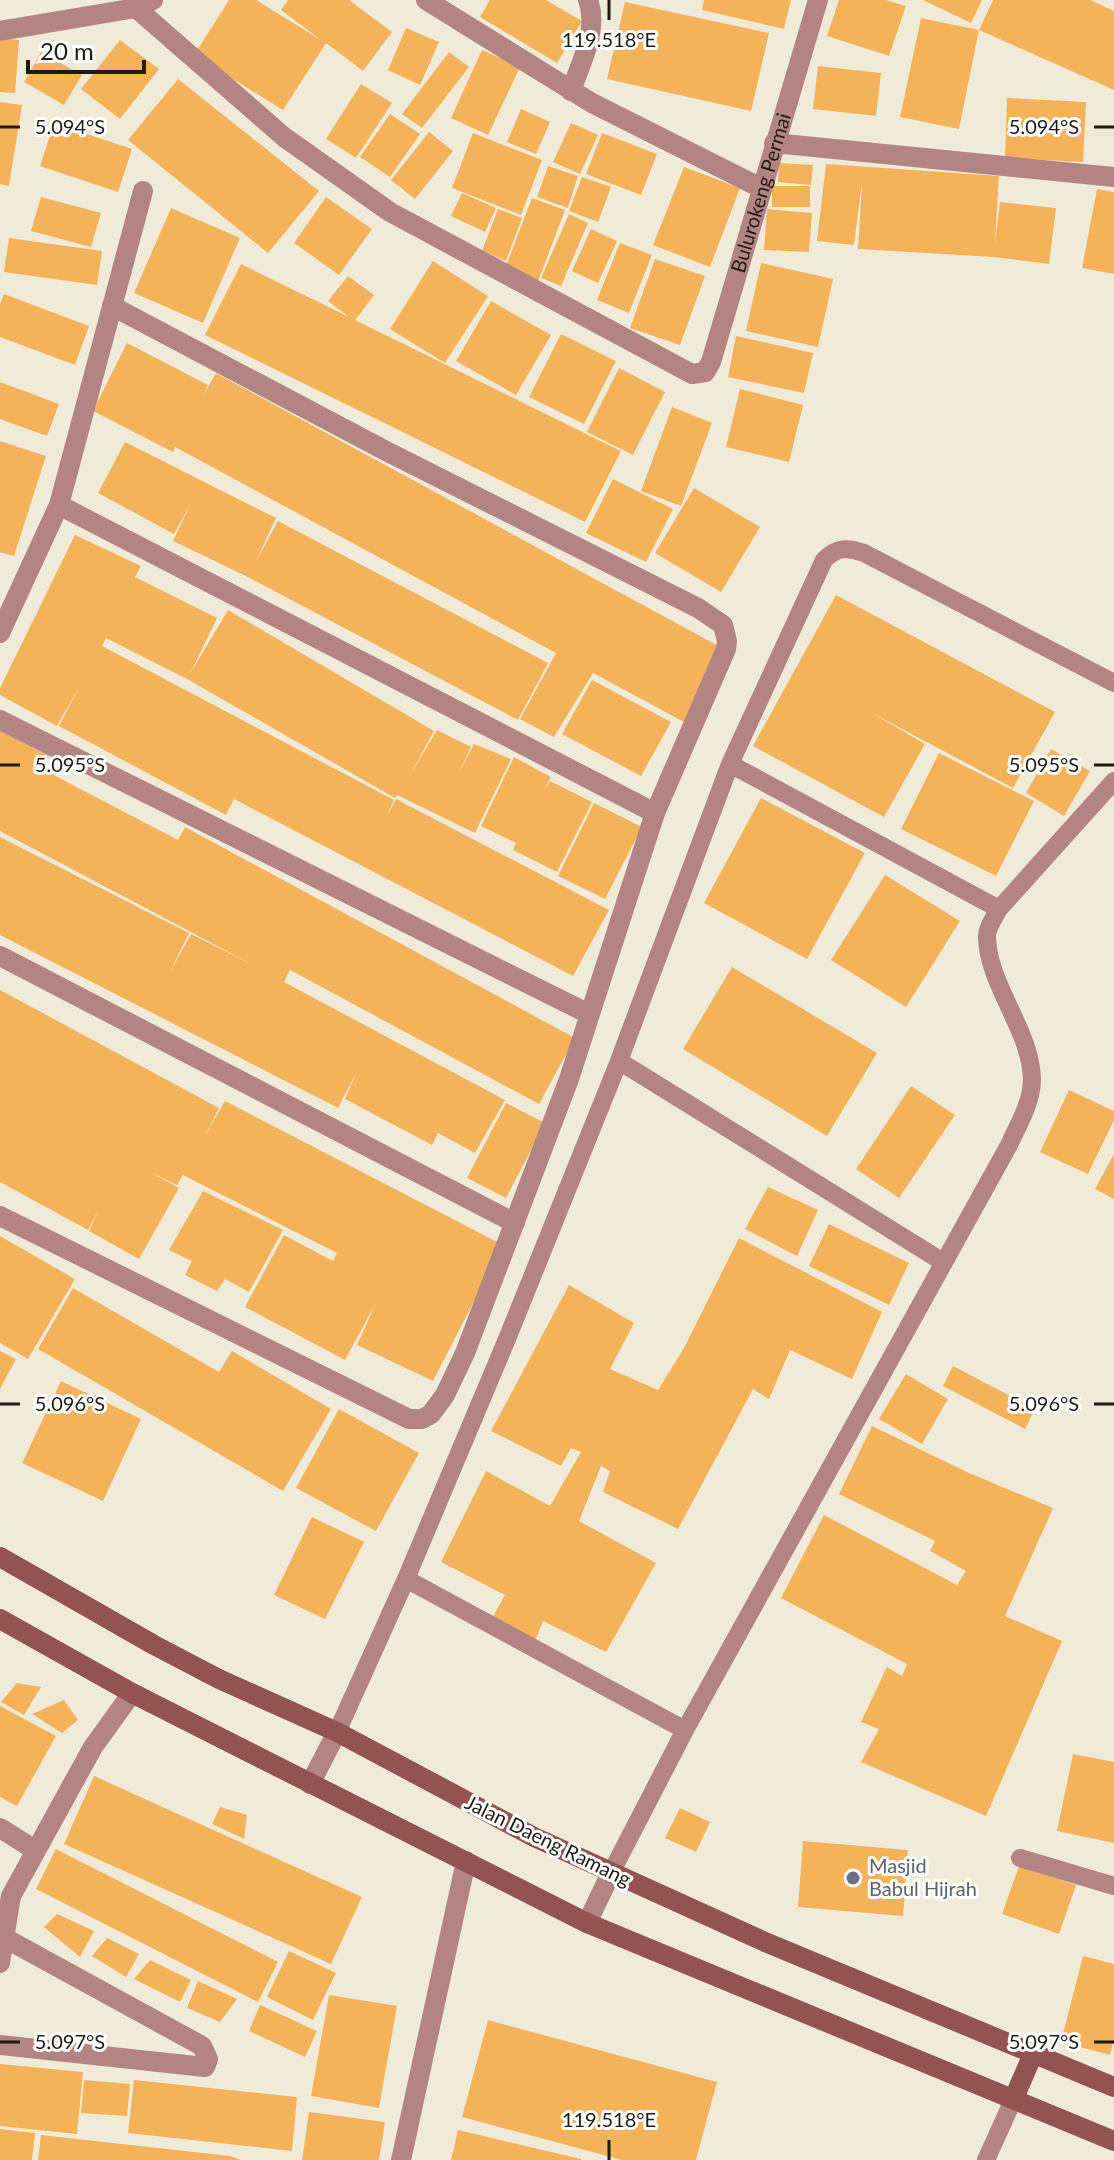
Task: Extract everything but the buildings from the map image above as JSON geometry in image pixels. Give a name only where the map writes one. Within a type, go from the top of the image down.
[{"type":"main road","name":"Jalan Daeng Ramang","points":[[0,1557],[219,1679],[337,1732],[534,1837],[765,1942],[1114,2087]]},
{"type":"main road","points":[[0,1619],[132,1693],[587,1923],[1114,2141]]},
{"type":"main road","points":[[1014,2098],[1033,2054]]},
{"type":"street","points":[[426,0],[571,91],[761,188]]},
{"type":"street","points":[[571,91],[591,34],[593,13],[588,0]]},
{"type":"street","name":"Bulurokeng Permai","points":[[145,4],[284,137],[390,212],[692,374],[705,372],[711,362],[818,0]]},
{"type":"street","points":[[0,31],[145,4]]},
{"type":"street","points":[[774,143],[1114,177]]},
{"type":"street","points":[[0,633],[8,598],[59,505],[143,191]]},
{"type":"street","points":[[0,1216],[409,1419],[422,1419],[431,1414],[445,1395],[515,1223],[569,1079],[655,813],[726,649],[726,631],[719,621],[698,608],[386,451],[112,306]]},
{"type":"street","points":[[59,505],[655,813]]},
{"type":"street","points":[[0,720],[589,1014]]},
{"type":"street","points":[[0,956],[515,1223]]},
{"type":"street","points":[[0,1963],[11,1896],[93,1747],[132,1693]]},
{"type":"street","points":[[310,1784],[337,1732]]},
{"type":"street","points":[[0,1828],[35,1850]]},
{"type":"street","points":[[401,2160],[466,1861]]},
{"type":"street","points":[[587,1923],[611,1873]]},
{"type":"street","points":[[0,2045],[205,2067],[208,2059],[202,2046],[3,1937]]},
{"type":"lane","points":[[337,1732],[406,1579],[619,1061],[730,764],[817,571],[834,550],[851,548],[1114,683]]},
{"type":"lane","points":[[730,764],[999,909]]},
{"type":"lane","points":[[611,1873],[685,1730],[1009,1145],[1028,1102],[1032,1081],[1029,1060],[993,966],[987,937],[989,926],[999,909],[1114,781]]},
{"type":"lane","points":[[619,1061],[943,1262]]},
{"type":"lane","points":[[406,1579],[685,1730]]},
{"type":"lane","points":[[1020,1858],[1114,1886]]},
{"type":"lane","points":[[986,2160],[1014,2098]]},
{"type":"place","name":"Masjid Babul Hijrah","points":[[853,1878]]}]
